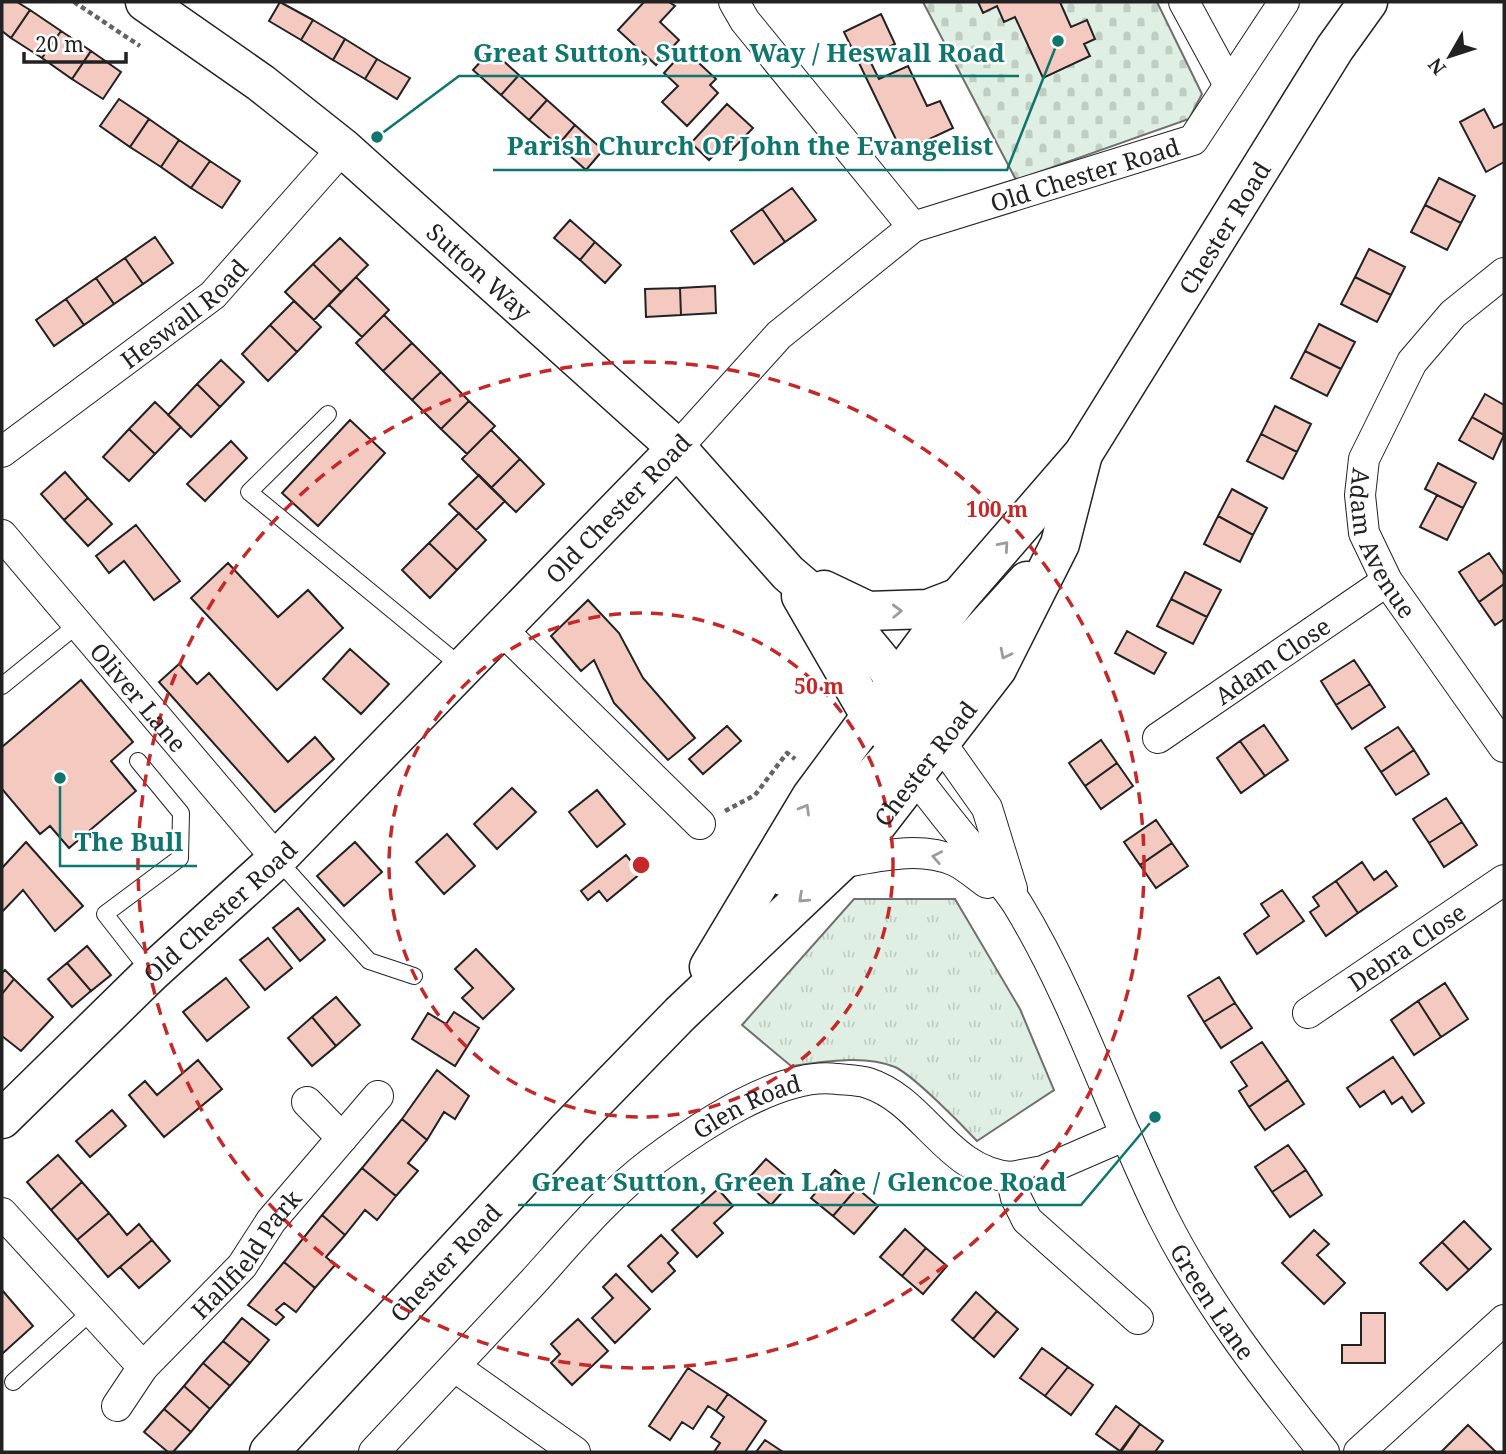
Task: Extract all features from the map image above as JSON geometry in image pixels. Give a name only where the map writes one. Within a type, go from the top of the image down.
[{"type":"main road","name":"Sutton Way","points":[[145,2],[261,83],[343,148],[677,448],[788,573],[858,634],[921,711],[941,743]]},
{"type":"main road","name":"Chester Road","points":[[680,1014],[823,781],[959,597],[1083,454],[1328,59],[1368,2]]},
{"type":"main road","name":"Old Chester Road","points":[[7,1104],[277,859],[677,448]]},
{"type":"main road","name":"Chester Road","points":[[268,1452],[550,1149],[680,1014],[868,836],[905,764],[941,743],[998,669],[1060,544],[1083,454]]},
{"type":"main road","points":[[871,717],[921,711],[966,648],[1060,544]]},
{"type":"main road","name":"Sutton Way","points":[[788,573],[868,611],[928,609],[959,597]]},
{"type":"main road","name":"Sutton Way","points":[[788,573],[871,717]]},
{"type":"main road","points":[[733,928],[840,816],[905,764]]},
{"type":"street","points":[[734,2],[745,21],[913,227]]},
{"type":"street","points":[[1184,2],[1229,85]]},
{"type":"street","name":"Old Chester Road","points":[[677,448],[779,335],[913,227],[1192,141],[1284,2]]},
{"type":"street","name":"Heswall Road","points":[[2,452],[213,295],[343,148]]},
{"type":"street","name":"Adam Avenue","points":[[1501,734],[1387,581],[1364,533],[1360,495],[1364,459],[1412,362],[1453,314],[1504,273]]},
{"type":"street","name":"Oliver Lane","points":[[2,535],[277,859]]},
{"type":"street","name":"Adam Close","points":[[1158,738],[1387,581]]},
{"type":"street","points":[[500,629],[700,824]]},
{"type":"street","name":"Green Lane","points":[[871,717],[1016,903],[1062,985],[1163,1217],[1215,1309],[1256,1367],[1324,1452]]},
{"type":"street","name":"Green Lane","points":[[941,743],[987,808],[1016,903]]},
{"type":"street","name":"Green Lane","points":[[839,863],[892,854],[935,855],[956,861],[1016,903]]},
{"type":"street","name":"Debra Close","points":[[1308,1013],[1504,880]]},
{"type":"street","name":"Glen Road","points":[[374,1452],[587,1223],[651,1163],[722,1116],[790,1082],[832,1078],[869,1083],[908,1108],[977,1169],[994,1176],[1011,1177]]},
{"type":"street","name":"Hallfield Park","points":[[117,1406],[143,1367],[242,1266],[271,1221],[378,1096]]},
{"type":"street","points":[[307,1102],[342,1138]]},
{"type":"street","points":[[1126,1135],[1043,1171],[1011,1177],[1016,1198],[1027,1220],[1138,1319]]},
{"type":"street","points":[[2,1213],[143,1367]]},
{"type":"street","points":[[1359,1452],[1504,1320]]},
{"type":"street","points":[[455,1367],[575,1452]]},
{"type":"lane","points":[[328,415],[249,492],[463,668]]},
{"type":"lane","points":[[2,686],[77,625]]},
{"type":"lane","points":[[138,761],[181,813],[180,858],[105,914],[151,973]]},
{"type":"lane","points":[[277,859],[369,961],[414,976]]},
{"type":"lane","points":[[13,1382],[92,1311]]},
{"type":"path","points":[[700,824],[755,794],[787,753],[823,781]]},
{"type":"green space","points":[[923,2],[1157,2],[1202,94],[1189,119],[1016,180]]},
{"type":"green space","points":[[854,899],[955,899],[1020,1009],[1054,1090],[977,1141],[925,1090],[895,1067],[857,1060],[791,1066],[742,1025]]},
{"type":"building","points":[[2,2],[17,2],[30,10],[11,38],[2,31]]},
{"type":"building","points":[[280,2],[313,20],[301,40],[269,21]]},
{"type":"building","points":[[644,2],[669,2],[675,6],[660,22],[679,40],[656,65],[618,30]]},
{"type":"building","points":[[978,2],[1060,2],[1071,27],[1087,20],[1095,39],[1084,44],[1090,56],[1043,78],[1015,17],[1004,22],[997,6],[983,13]]},
{"type":"building","points":[[30,10],[61,31],[42,58],[11,38]]},
{"type":"building","points":[[881,14],[895,44],[868,57],[879,79],[908,66],[927,106],[940,101],[953,128],[902,152],[844,32]]},
{"type":"building","points":[[313,20],[345,39],[333,60],[301,40]]},
{"type":"building","points":[[61,31],[91,51],[72,79],[42,58]]},
{"type":"building","points":[[345,39],[377,59],[365,79],[333,60]]},
{"type":"building","points":[[491,50],[519,75],[501,95],[473,70]]},
{"type":"building","points":[[685,50],[716,79],[710,85],[718,93],[687,126],[662,102],[678,86],[664,73]]},
{"type":"building","points":[[91,51],[121,72],[103,99],[72,79]]},
{"type":"building","points":[[377,59],[410,78],[397,99],[365,79]]},
{"type":"building","points":[[519,75],[547,100],[529,120],[501,95]]},
{"type":"building","points":[[119,99],[149,119],[130,147],[100,126]]},
{"type":"building","points":[[547,100],[575,125],[558,145],[529,120]]},
{"type":"building","points":[[727,104],[753,128],[728,154],[721,148],[709,160],[691,143]]},
{"type":"building","points":[[1484,109],[1494,128],[1504,123],[1504,162],[1486,172],[1460,122]]},
{"type":"building","points":[[149,119],[179,140],[161,167],[130,147]]},
{"type":"building","points":[[575,125],[603,150],[586,170],[558,145]]},
{"type":"building","points":[[179,140],[210,161],[191,188],[161,167]]},
{"type":"building","points":[[210,161],[240,181],[222,208],[191,188]]},
{"type":"building","points":[[1439,178],[1475,196],[1461,223],[1425,205]]},
{"type":"building","points":[[792,188],[816,220],[785,242],[762,209]]},
{"type":"building","points":[[1425,205],[1461,223],[1447,250],[1411,232]]},
{"type":"building","points":[[762,209],[785,242],[754,264],[731,231]]},
{"type":"building","points":[[570,220],[595,242],[580,260],[554,238]]},
{"type":"building","points":[[155,237],[173,263],[143,284],[125,258]]},
{"type":"building","points":[[340,238],[368,265],[341,292],[313,264]]},
{"type":"building","points":[[595,242],[621,265],[605,283],[580,260]]},
{"type":"building","points":[[1369,249],[1405,267],[1391,295],[1355,277]]},
{"type":"building","points":[[125,258],[143,284],[114,304],[96,278]]},
{"type":"building","points":[[313,264],[341,292],[314,320],[285,292]]},
{"type":"building","points":[[356,277],[389,310],[362,337],[329,305]]},
{"type":"building","points":[[1355,277],[1391,295],[1377,322],[1341,304]]},
{"type":"building","points":[[96,278],[114,304],[84,325],[66,299]]},
{"type":"building","points":[[715,286],[716,313],[681,315],[680,288]]},
{"type":"building","points":[[680,288],[681,315],[646,317],[645,289]]},
{"type":"building","points":[[66,299],[84,325],[54,346],[36,320]]},
{"type":"building","points":[[294,301],[321,327],[297,352],[270,325]]},
{"type":"building","points":[[384,315],[412,343],[383,371],[356,343]]},
{"type":"building","points":[[1319,324],[1355,342],[1341,369],[1305,351]]},
{"type":"building","points":[[270,325],[297,352],[268,381],[242,354]]},
{"type":"building","points":[[412,343],[441,372],[412,400],[383,371]]},
{"type":"building","points":[[1305,351],[1341,369],[1327,396],[1291,378]]},
{"type":"building","points":[[221,360],[244,382],[220,407],[197,384]]},
{"type":"building","points":[[441,372],[469,401],[441,429],[412,400]]},
{"type":"building","points":[[197,384],[220,407],[191,437],[168,415]]},
{"type":"building","points":[[1485,394],[1504,405],[1504,435],[1472,417]]},
{"type":"building","points":[[469,401],[495,426],[467,454],[441,429]]},
{"type":"building","points":[[155,402],[181,427],[155,454],[129,429]]},
{"type":"building","points":[[1275,406],[1311,424],[1297,452],[1261,434]]},
{"type":"building","points":[[1472,417],[1504,435],[1493,459],[1459,440]]},
{"type":"building","points":[[350,420],[385,453],[318,526],[282,493]]},
{"type":"building","points":[[129,429],[155,454],[129,481],[103,457]]},
{"type":"building","points":[[491,430],[520,459],[491,488],[462,459]]},
{"type":"building","points":[[1261,434],[1297,452],[1283,479],[1247,461]]},
{"type":"building","points":[[231,441],[247,458],[205,501],[187,484]]},
{"type":"building","points":[[520,459],[544,484],[516,512],[491,488]]},
{"type":"building","points":[[1438,463],[1476,483],[1463,508],[1425,489]]},
{"type":"building","points":[[65,472],[88,498],[64,520],[41,494]]},
{"type":"building","points":[[479,475],[505,501],[476,530],[449,504]]},
{"type":"building","points":[[1232,489],[1267,508],[1253,535],[1218,516]]},
{"type":"building","points":[[1437,495],[1463,508],[1447,540],[1420,527]]},
{"type":"building","points":[[88,498],[112,524],[88,546],[64,520]]},
{"type":"building","points":[[459,513],[486,540],[457,570],[429,543]]},
{"type":"building","points":[[1218,516],[1253,535],[1240,562],[1204,544]]},
{"type":"building","points":[[136,525],[180,581],[154,600],[124,561],[109,573],[96,556]]},
{"type":"building","points":[[429,543],[457,570],[430,598],[402,570]]},
{"type":"building","points":[[1489,553],[1504,575],[1504,584],[1479,602],[1459,572]]},
{"type":"building","points":[[228,563],[278,617],[308,590],[343,628],[277,690],[191,598]]},
{"type":"building","points":[[1185,572],[1221,590],[1207,617],[1171,599]]},
{"type":"building","points":[[1504,584],[1504,619],[1495,625],[1479,602]]},
{"type":"building","points":[[1171,599],[1207,617],[1193,644],[1157,626]]},
{"type":"building","points":[[588,600],[619,633],[643,678],[695,738],[668,760],[614,703],[594,660],[581,671],[551,636]]},
{"type":"building","points":[[1127,631],[1166,653],[1154,674],[1115,653]]},
{"type":"building","points":[[350,649],[389,684],[361,714],[323,679]]},
{"type":"building","points":[[1354,660],[1370,684],[1336,705],[1321,681]]},
{"type":"building","points":[[179,664],[197,684],[209,673],[288,762],[315,737],[334,759],[275,812],[159,682]]},
{"type":"building","points":[[81,680],[133,742],[111,761],[136,791],[69,848],[50,826],[40,834],[2,789],[2,747]]},
{"type":"building","points":[[1370,684],[1385,707],[1352,729],[1336,705]]},
{"type":"building","points":[[1264,725],[1288,760],[1265,776],[1240,741]]},
{"type":"building","points":[[727,726],[741,741],[703,774],[689,759]]},
{"type":"building","points":[[1398,727],[1414,750],[1381,772],[1365,748]]},
{"type":"building","points":[[1101,740],[1117,763],[1085,786],[1069,763]]},
{"type":"building","points":[[1240,741],[1265,776],[1241,793],[1217,758]]},
{"type":"building","points":[[1414,750],[1429,774],[1396,795],[1381,772]]},
{"type":"building","points":[[1117,763],[1133,786],[1101,809],[1085,786]]},
{"type":"building","points":[[512,788],[536,812],[497,849],[474,824]]},
{"type":"building","points":[[597,790],[625,824],[597,847],[569,812]]},
{"type":"building","points":[[1446,798],[1462,822],[1429,843],[1413,819]]},
{"type":"building","points":[[1156,820],[1172,843],[1140,865],[1124,842]]},
{"type":"building","points":[[1462,822],[1477,845],[1444,867],[1429,843]]},
{"type":"building","points":[[447,834],[475,866],[444,894],[416,862]]},
{"type":"building","points":[[26,842],[83,906],[55,931],[23,890],[2,912],[2,868]]},
{"type":"building","points":[[355,842],[382,872],[344,906],[317,876]]},
{"type":"building","points":[[1172,843],[1188,866],[1156,888],[1140,865]]},
{"type":"building","points":[[626,855],[641,873],[607,901],[599,891],[588,900],[581,891]]},
{"type":"building","points":[[1362,862],[1374,880],[1386,871],[1397,886],[1358,913],[1336,881]]},
{"type":"building","points":[[1336,881],[1358,913],[1326,936],[1310,912],[1319,906],[1313,897]]},
{"type":"building","points":[[1282,890],[1304,921],[1257,954],[1244,934],[1269,916],[1261,904]]},
{"type":"building","points":[[298,908],[325,940],[300,961],[273,928]]},
{"type":"building","points":[[268,938],[292,968],[265,990],[240,960]]},
{"type":"building","points":[[87,946],[111,975],[91,991],[67,963]]},
{"type":"building","points":[[476,949],[514,989],[483,1019],[462,998],[473,988],[455,969]]},
{"type":"building","points":[[67,963],[91,991],[72,1007],[48,979]]},
{"type":"building","points":[[5,970],[14,979],[2,994],[2,973]]},
{"type":"building","points":[[1219,977],[1235,1003],[1204,1022],[1188,996]]},
{"type":"building","points":[[226,978],[249,1007],[207,1041],[183,1012]]},
{"type":"building","points":[[14,979],[53,1017],[21,1051],[2,1036],[2,994]]},
{"type":"building","points":[[1445,983],[1468,1019],[1441,1037],[1418,1001]]},
{"type":"building","points":[[336,997],[360,1025],[336,1046],[312,1017]]},
{"type":"building","points":[[1418,1001],[1441,1037],[1414,1055],[1391,1020]]},
{"type":"building","points":[[1235,1003],[1252,1028],[1221,1048],[1204,1022]]},
{"type":"building","points":[[454,1012],[479,1028],[455,1066],[412,1039],[428,1013],[446,1024]]},
{"type":"building","points":[[312,1017],[336,1046],[312,1066],[288,1038]]},
{"type":"building","points":[[1262,1042],[1288,1080],[1249,1107],[1239,1091],[1247,1086],[1231,1062]]},
{"type":"building","points":[[1393,1057],[1424,1103],[1412,1112],[1402,1097],[1392,1104],[1384,1091],[1360,1107],[1347,1088]]},
{"type":"building","points":[[198,1060],[222,1089],[164,1137],[129,1095],[145,1081],[157,1095]]},
{"type":"building","points":[[437,1070],[469,1096],[455,1119],[444,1112],[427,1140],[402,1119]]},
{"type":"building","points":[[1288,1080],[1304,1104],[1265,1130],[1249,1107]]},
{"type":"building","points":[[112,1110],[126,1126],[90,1157],[76,1141]]},
{"type":"building","points":[[402,1119],[427,1140],[408,1163],[418,1171],[396,1196],[362,1168]]},
{"type":"building","points":[[1288,1145],[1306,1170],[1272,1192],[1255,1167]]},
{"type":"building","points":[[58,1155],[82,1182],[51,1210],[27,1182]]},
{"type":"building","points":[[766,1159],[792,1181],[771,1205],[745,1182]]},
{"type":"building","points":[[362,1168],[396,1196],[377,1220],[365,1210],[345,1235],[322,1215]]},
{"type":"building","points":[[835,1170],[857,1188],[833,1216],[811,1198]]},
{"type":"building","points":[[1306,1170],[1322,1195],[1290,1217],[1272,1192]]},
{"type":"building","points":[[82,1182],[109,1213],[77,1240],[51,1210]]},
{"type":"building","points":[[857,1188],[878,1206],[854,1234],[833,1216]]},
{"type":"building","points":[[718,1189],[733,1206],[714,1223],[723,1233],[697,1257],[672,1230]]},
{"type":"building","points":[[109,1213],[127,1235],[139,1224],[152,1240],[108,1277],[77,1240]]},
{"type":"building","points":[[322,1215],[345,1235],[326,1257],[335,1265],[315,1288],[284,1262]]},
{"type":"building","points":[[1464,1221],[1491,1249],[1469,1270],[1442,1242]]},
{"type":"building","points":[[905,1229],[926,1248],[902,1276],[880,1257]]},
{"type":"building","points":[[1314,1230],[1329,1244],[1317,1255],[1345,1283],[1324,1304],[1282,1263]]},
{"type":"building","points":[[661,1235],[678,1253],[668,1263],[675,1271],[652,1292],[628,1266]]},
{"type":"building","points":[[152,1240],[170,1261],[139,1288],[120,1267]]},
{"type":"building","points":[[1442,1242],[1469,1270],[1447,1290],[1420,1263]]},
{"type":"building","points":[[926,1248],[947,1266],[923,1294],[902,1276]]},
{"type":"building","points":[[284,1262],[315,1288],[296,1312],[284,1303],[276,1310],[284,1317],[276,1325],[248,1305]]},
{"type":"building","points":[[616,1274],[650,1309],[615,1343],[592,1318],[613,1298],[603,1287]]},
{"type":"building","points":[[2,1290],[33,1326],[2,1354]]},
{"type":"building","points":[[976,1292],[997,1311],[973,1339],[952,1320]]},
{"type":"building","points":[[997,1311],[1018,1329],[994,1357],[973,1339]]},
{"type":"building","points":[[1361,1313],[1385,1313],[1385,1363],[1342,1363],[1342,1345],[1361,1345]]},
{"type":"building","points":[[242,1318],[269,1340],[250,1363],[223,1341]]},
{"type":"building","points":[[578,1319],[608,1351],[572,1385],[551,1363],[560,1354],[551,1344]]},
{"type":"building","points":[[223,1341],[250,1363],[230,1386],[203,1363]]},
{"type":"building","points":[[1042,1348],[1068,1367],[1045,1396],[1020,1378]]},
{"type":"building","points":[[203,1363],[230,1386],[210,1409],[184,1386]]},
{"type":"building","points":[[1068,1367],[1093,1385],[1071,1415],[1045,1396]]},
{"type":"building","points":[[688,1368],[728,1394],[716,1411],[708,1406],[693,1429],[682,1422],[670,1440],[649,1426]]},
{"type":"building","points":[[184,1386],[210,1409],[191,1432],[164,1409]]},
{"type":"building","points":[[728,1394],[766,1421],[745,1452],[714,1452],[720,1443],[711,1437],[724,1417],[716,1411]]},
{"type":"building","points":[[1116,1406],[1140,1424],[1120,1451],[1096,1434]]},
{"type":"building","points":[[164,1409],[191,1432],[173,1452],[168,1452],[144,1432]]},
{"type":"building","points":[[1140,1424],[1163,1441],[1155,1452],[1121,1452]]},
{"type":"building","points":[[1468,1425],[1496,1452],[1441,1452]]},
{"type":"building","points":[[765,1440],[783,1452],[756,1452]]},
{"type":"place","name":"Parish Church Of John the Evangelist","points":[[1058,41]]},
{"type":"place","name":"Great Sutton, Sutton Way / Heswall Road","points":[[377,137]]},
{"type":"place","name":"The Bull","points":[[60,778]]},
{"type":"place","name":"Great Sutton, Green Lane / Glencoe Road","points":[[1155,1117]]}]
